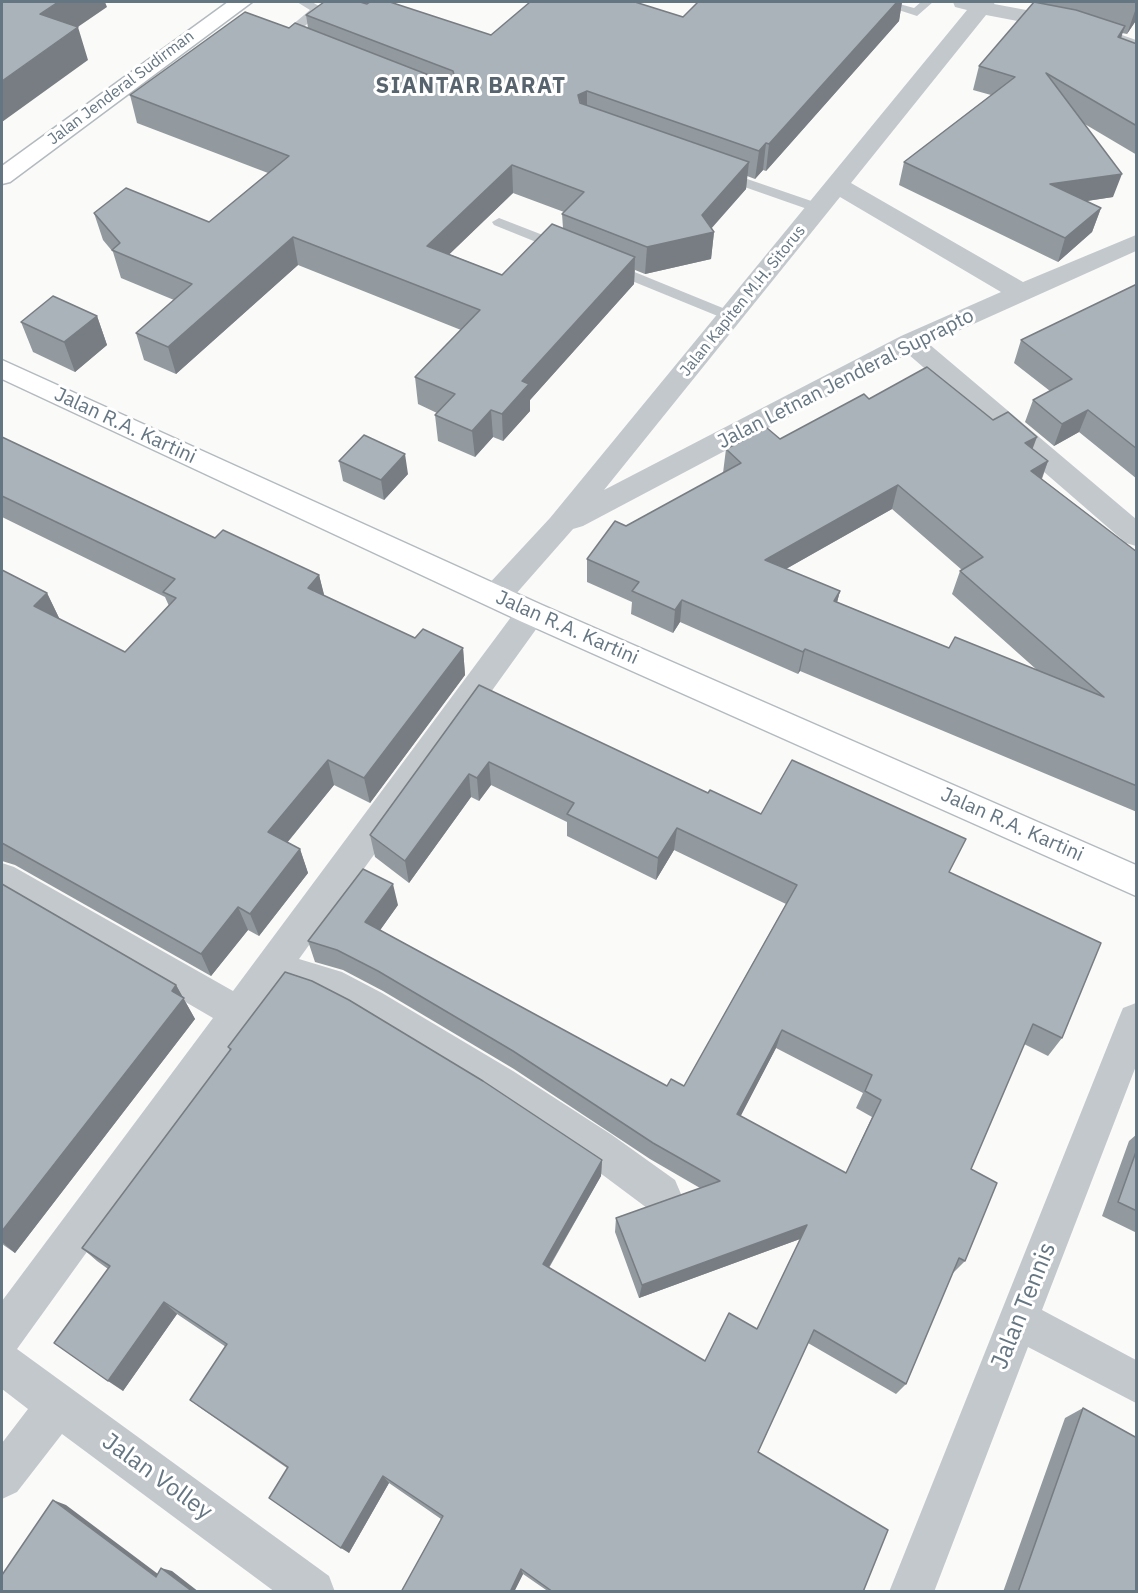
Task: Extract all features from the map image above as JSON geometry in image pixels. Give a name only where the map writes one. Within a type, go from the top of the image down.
[{"type":"street","points":[[974,4],[1050,18],[1113,35],[1137,48]]},
{"type":"street","name":"Jalan Kapiten M.H. Sitorus","points":[[496,596],[560,525],[837,185],[974,4]]},
{"type":"street","name":"Jalan Jenderal Sudirman","points":[[2,177],[233,13]]},
{"type":"street","points":[[837,185],[1022,293]]},
{"type":"street","name":"Jalan Letnan Jenderal Suprapto","points":[[560,525],[910,342],[1022,293],[1133,249]]},
{"type":"street","points":[[910,342],[1137,535]]},
{"type":"street","name":"Jalan R.A. Kartini","points":[[2,369],[531,613],[1137,881]]},
{"type":"street","points":[[2,1335],[531,613]]},
{"type":"street","points":[[2,878],[238,1013]]},
{"type":"street","points":[[273,967],[329,984],[369,1005],[539,1109],[661,1194]]},
{"type":"street","name":"Jalan Tennis","points":[[911,1592],[1137,1020]]},
{"type":"street","points":[[1018,1319],[1137,1382]]},
{"type":"street","name":"Jalan Volley","points":[[2,1364],[313,1592]]},
{"type":"street","points":[[2,1477],[58,1405]]},
{"type":"lane","points":[[284,39],[318,9],[303,2]]},
{"type":"lane","points":[[880,2],[917,12],[927,2]]},
{"type":"lane","points":[[707,169],[818,208]]},
{"type":"lane","points":[[500,222],[576,254]]},
{"type":"lane","points":[[598,262],[730,316]]},
{"type":"building","points":[[2,2],[58,2],[40,14],[78,27],[2,81]]},
{"type":"building","points":[[324,2],[367,4],[390,2],[491,35],[530,2],[635,2],[683,17],[698,2],[897,2],[769,144],[766,143],[759,151],[587,91],[578,95],[580,103],[749,162],[702,215],[714,232],[647,247],[562,214],[584,192],[512,165],[427,246],[502,275],[552,224],[635,257],[522,381],[529,384],[502,414],[491,410],[472,431],[435,415],[455,394],[415,377],[480,310],[293,237],[168,347],[136,333],[192,284],[112,250],[120,243],[94,213],[126,188],[209,222],[289,156],[130,95],[245,12],[289,28],[295,23],[439,79],[450,79],[454,75],[453,71],[306,15]]},
{"type":"building","points":[[1034,2],[1076,10],[1125,26],[1118,37],[1137,44],[1137,126],[1046,73],[1122,174],[1050,184],[1101,208],[1065,238],[904,162],[1015,77],[979,66]]},
{"type":"building","points":[[1137,284],[1137,449],[1088,410],[1062,424],[1033,400],[1072,379],[1021,340]]},
{"type":"building","points":[[53,296],[97,316],[64,342],[21,322]]},
{"type":"building","points":[[927,367],[993,420],[1008,412],[1037,437],[1025,443],[1048,461],[1031,471],[1137,552],[1137,786],[805,649],[803,652],[682,600],[675,610],[632,591],[639,582],[587,559],[615,521],[626,526],[741,463],[726,449],[767,428],[780,439],[864,394],[869,399]],"holes":[[[898,485],[983,557],[960,571],[1104,697],[955,637],[949,648],[834,601],[840,591],[765,560]]]},
{"type":"building","points":[[364,435],[405,454],[381,480],[339,461]]},
{"type":"building","points":[[2,437],[215,538],[223,530],[319,575],[308,588],[415,638],[423,629],[463,648],[364,778],[328,760],[268,832],[300,849],[250,914],[238,907],[201,954],[2,843],[2,570],[47,593],[34,606],[125,652],[176,598],[163,592],[175,579],[2,496]]},
{"type":"building","points":[[479,685],[708,793],[710,790],[761,814],[792,760],[966,839],[949,872],[1101,943],[1062,1038],[1033,1024],[971,1169],[997,1183],[965,1261],[959,1258],[906,1384],[814,1330],[758,1452],[888,1530],[863,1592],[553,1592],[521,1569],[510,1592],[401,1592],[443,1516],[383,1476],[341,1548],[269,1498],[288,1467],[190,1400],[227,1344],[164,1302],[108,1381],[54,1343],[110,1266],[82,1248],[231,1049],[228,1047],[285,972],[312,981],[349,1000],[483,1081],[602,1160],[543,1264],[705,1361],[729,1313],[757,1329],[807,1225],[642,1285],[616,1218],[720,1181],[653,1143],[513,1051],[378,971],[337,950],[308,941],[363,869],[393,884],[365,922],[667,1086],[671,1079],[684,1086],[797,885],[677,828],[658,858],[567,814],[574,803],[489,762],[477,778],[469,774],[405,861],[370,835]],"holes":[[[782,1030],[872,1075],[865,1091],[881,1100],[846,1173],[737,1114]]]},
{"type":"building","points":[[2,884],[176,985],[172,991],[184,998],[2,1231]]},
{"type":"building","points":[[1137,1149],[1137,1211],[1118,1202]]},
{"type":"building","points":[[1083,1408],[1137,1438],[1137,1592],[1018,1592]]},
{"type":"building","points":[[53,1500],[156,1577],[161,1568],[193,1592],[2,1592],[2,1575]]},
{"type":"district","name":"SIANTAR BARAT","points":[[471,87]]}]
